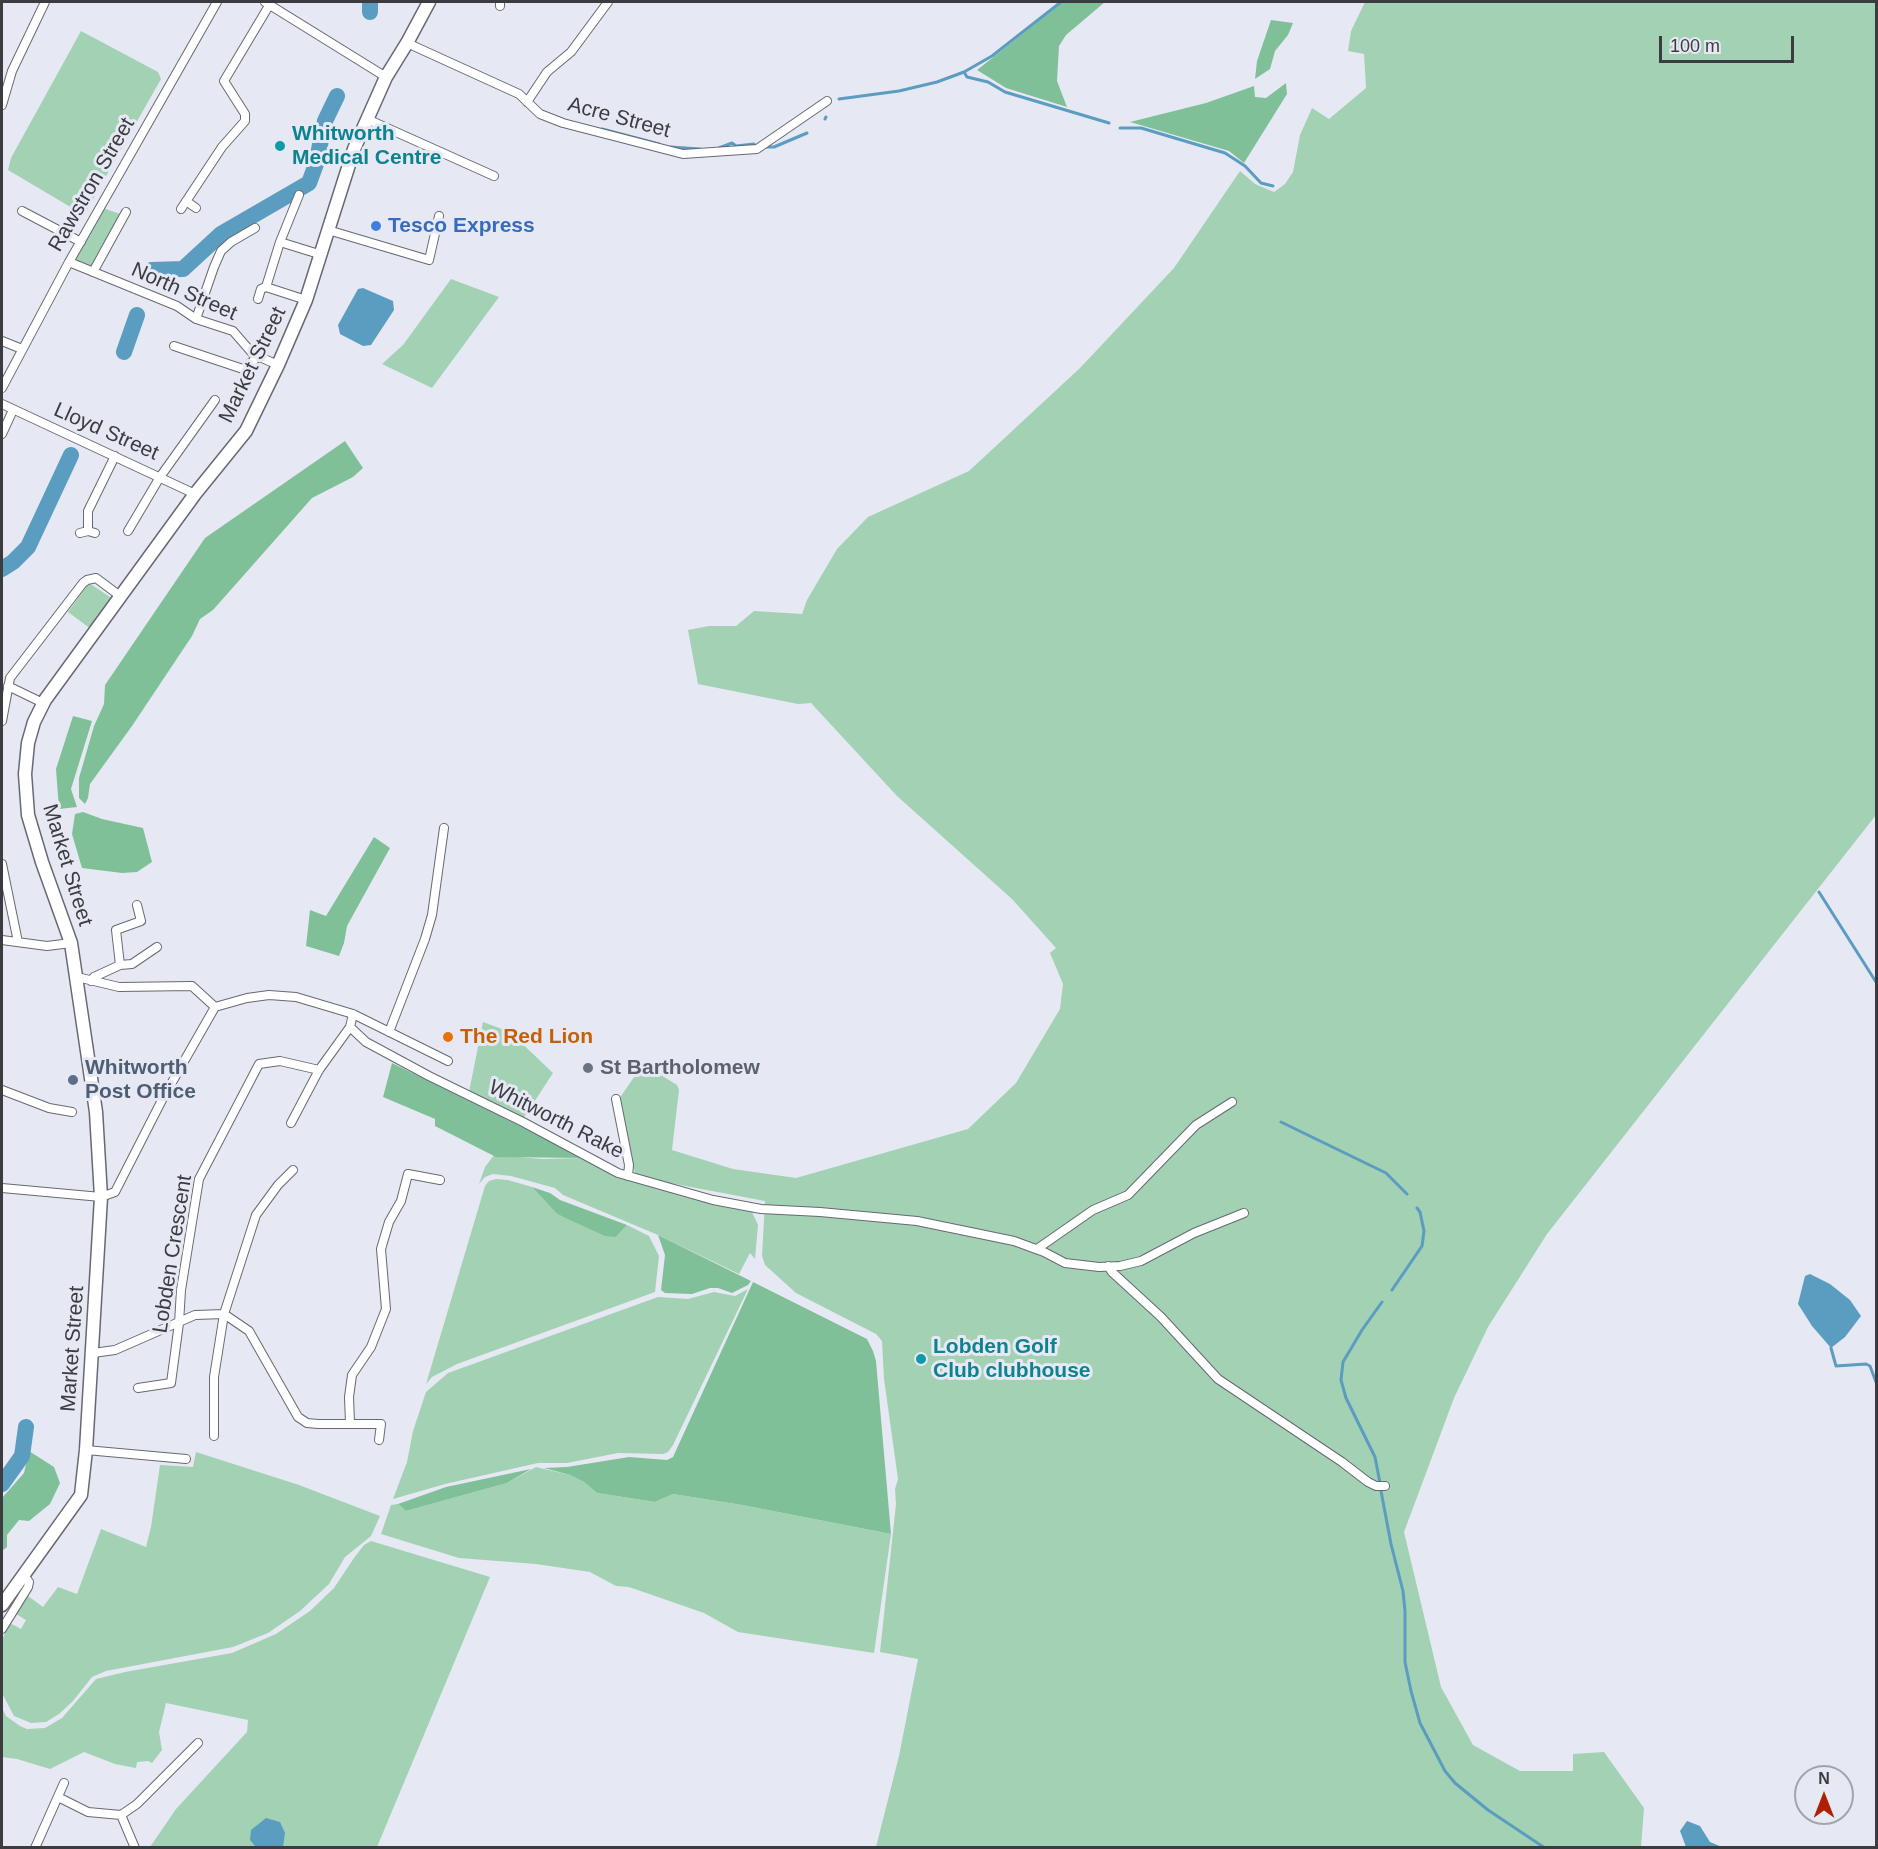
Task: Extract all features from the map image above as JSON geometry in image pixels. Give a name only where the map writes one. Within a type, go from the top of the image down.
[{"type":"main road","name":"Market Street","points":[[2,1605],[81,1495],[93,1353],[101,1197],[96,1112],[77,977],[71,943],[34,839],[26,795],[25,774],[28,743],[43,703],[195,494],[246,431],[306,300],[342,182],[367,119],[386,77],[429,2]]},
{"type":"street","points":[[2,105],[12,71],[45,2]]},
{"type":"street","name":"Rawstron Street","points":[[2,388],[69,262],[217,2]]},
{"type":"street","points":[[527,102],[546,72],[571,52],[608,2]]},
{"type":"street","points":[[181,209],[222,147],[245,121],[245,114],[224,81],[267,3],[386,77]]},
{"type":"street","name":"Acre Street","points":[[407,43],[519,94],[540,114],[563,123],[683,154],[757,149],[827,101]]},
{"type":"street","points":[[367,119],[494,176]]},
{"type":"street","points":[[266,287],[280,242],[299,195]]},
{"type":"street","points":[[186,201],[196,208]]},
{"type":"street","points":[[22,211],[81,242]]},
{"type":"street","points":[[93,272],[126,212]]},
{"type":"street","points":[[328,230],[429,260],[439,216]]},
{"type":"street","points":[[196,319],[221,251],[231,242],[255,228]]},
{"type":"street","points":[[280,242],[321,255]]},
{"type":"street","name":"North Street","points":[[69,262],[177,306],[196,319],[233,331],[258,357],[278,365]]},
{"type":"street","points":[[258,299],[261,289],[266,287],[306,300]]},
{"type":"street","points":[[2,341],[22,349]]},
{"type":"street","points":[[174,346],[243,369],[258,357]]},
{"type":"street","points":[[128,531],[160,477],[215,400]]},
{"type":"street","name":"Lloyd Street","points":[[2,404],[195,494]]},
{"type":"street","points":[[2,434],[13,410]]},
{"type":"street","points":[[87,532],[88,511],[115,456]]},
{"type":"street","points":[[2,721],[8,686],[16,668],[87,579],[100,580],[120,596]]},
{"type":"street","points":[[8,686],[43,703]]},
{"type":"street","points":[[389,1032],[428,931],[444,828]]},
{"type":"street","points":[[2,864],[18,942]]},
{"type":"street","points":[[120,965],[116,930],[141,921],[136,905]]},
{"type":"street","points":[[2,940],[47,946],[71,943]]},
{"type":"street","points":[[91,981],[94,977],[120,965],[132,964],[157,946]]},
{"type":"street","points":[[77,977],[119,987],[192,986],[215,1007]]},
{"type":"street","points":[[2,1188],[101,1197],[115,1192],[163,1098],[215,1007],[247,999],[282,995],[296,997],[353,1014],[448,1060]]},
{"type":"street","points":[[291,1123],[319,1070],[350,1027],[353,1014]]},
{"type":"street","name":"Whitworth Rake","points":[[350,1027],[366,1042],[429,1076],[628,1176],[713,1200],[761,1209],[917,1221],[1014,1241],[1065,1263],[1108,1266],[1141,1262],[1194,1233],[1244,1213]]},
{"type":"street","name":"Lobden Crescent","points":[[138,1388],[171,1383],[181,1290],[199,1179],[259,1064],[280,1061],[319,1070]]},
{"type":"street","points":[[2,1090],[49,1107],[72,1112]]},
{"type":"street","points":[[616,1099],[629,1165],[628,1176]]},
{"type":"street","points":[[1037,1249],[1093,1210],[1128,1195],[1196,1125],[1232,1102]]},
{"type":"street","points":[[214,1436],[214,1377],[224,1314],[256,1215],[278,1185],[293,1170]]},
{"type":"street","points":[[350,1423],[349,1397],[352,1375],[371,1347],[386,1309],[381,1249],[389,1222],[401,1202],[408,1174],[440,1180]]},
{"type":"street","points":[[1108,1266],[1174,1330],[1218,1379],[1368,1482],[1376,1486],[1384,1486]]},
{"type":"street","points":[[93,1353],[115,1350],[195,1315],[224,1314],[249,1331],[298,1418],[308,1423],[381,1424],[379,1440]]},
{"type":"street","points":[[86,1450],[186,1459]]},
{"type":"street","points":[[2,1629],[28,1587],[23,1574]]},
{"type":"street","points":[[58,1797],[88,1812],[121,1815],[137,1804],[198,1743]]},
{"type":"street","points":[[34,1848],[64,1783]]},
{"type":"street","points":[[121,1815],[135,1848]]},
{"type":"green space","points":[[1063,2],[1105,2],[1066,35],[1059,46],[1057,81],[1067,107],[1006,88],[977,70]]},
{"type":"green space","points":[[1365,2],[1876,2],[1876,815],[1547,1234],[1488,1327],[1454,1398],[1404,1532],[1441,1687],[1473,1745],[1520,1771],[1573,1771],[1573,1754],[1604,1752],[1644,1808],[1641,1847],[876,1847],[899,1756],[918,1659],[880,1652],[896,1504],[895,1489],[898,1479],[884,1379],[882,1341],[876,1334],[796,1293],[765,1265],[762,1256],[765,1201],[638,1177],[631,1165],[619,1099],[643,1064],[677,1085],[679,1090],[672,1150],[733,1169],[796,1178],[968,1129],[1016,1083],[1060,1009],[1063,984],[1050,953],[1056,948],[1012,899],[897,796],[811,703],[798,704],[698,684],[688,630],[709,626],[736,626],[754,611],[802,614],[807,600],[837,549],[868,517],[969,471],[1080,368],[1174,268],[1240,171],[1255,184],[1274,192],[1285,184],[1293,172],[1300,135],[1312,108],[1329,119],[1366,88],[1364,54],[1348,51],[1351,31]]},
{"type":"green space","points":[[1271,20],[1293,23],[1288,35],[1275,51],[1270,69],[1255,79],[1257,61]]},
{"type":"green space","points":[[81,31],[158,72],[161,79],[84,215],[8,170],[11,158]]},
{"type":"green space","points":[[1286,83],[1287,94],[1244,163],[1229,151],[1130,122],[1206,103],[1254,86],[1255,97],[1266,98]]},
{"type":"green space","points":[[103,208],[120,214],[91,267],[75,260]]},
{"type":"green space","points":[[451,279],[499,297],[432,388],[382,364],[403,345]]},
{"type":"green space","points":[[345,441],[363,468],[353,477],[312,498],[213,610],[200,619],[192,636],[132,726],[90,784],[85,804],[79,798],[79,778],[94,726],[104,704],[105,685],[205,538]]},
{"type":"green space","points":[[89,583],[113,599],[91,629],[68,612]]},
{"type":"green space","points":[[73,716],[92,721],[71,789],[77,807],[59,809],[56,769]]},
{"type":"green space","points":[[83,812],[102,819],[143,828],[152,862],[137,872],[122,873],[82,868],[72,834],[75,814]]},
{"type":"green space","points":[[374,837],[390,848],[347,926],[339,956],[306,946],[310,910],[326,916]]},
{"type":"green space","points":[[483,1022],[510,1032],[553,1073],[523,1119],[469,1092]]},
{"type":"green space","points":[[392,1063],[585,1158],[496,1157],[435,1126],[435,1119],[383,1097]]},
{"type":"green space","points":[[494,1155],[542,1159],[585,1158],[633,1182],[752,1212],[758,1225],[755,1259],[750,1253],[739,1274],[658,1235],[563,1195],[555,1188],[511,1176],[493,1174],[485,1177],[479,1184],[485,1167]]},
{"type":"green space","points":[[496,1179],[532,1187],[557,1214],[616,1237],[627,1225],[649,1236],[659,1256],[655,1292],[457,1364],[432,1377],[426,1384],[485,1186],[489,1181]]},
{"type":"green space","points":[[532,1187],[627,1225],[616,1237],[605,1236],[557,1214]]},
{"type":"green space","points":[[658,1235],[751,1281],[732,1293],[710,1288],[692,1294],[665,1293],[661,1290],[665,1255]]},
{"type":"green space","points":[[753,1282],[867,1339],[876,1361],[891,1534],[673,1494],[655,1502],[597,1493],[584,1482],[570,1475],[544,1468],[567,1467],[629,1457],[667,1460],[673,1457]]},
{"type":"green space","points":[[748,1289],[668,1452],[663,1454],[618,1453],[567,1463],[538,1463],[445,1484],[393,1499],[407,1462],[413,1431],[426,1392],[448,1373],[658,1297],[688,1299],[714,1292],[735,1296]]},
{"type":"green space","points":[[29,1451],[54,1467],[60,1483],[50,1504],[29,1521],[19,1520],[7,1535],[7,1547],[2,1551],[2,1498],[24,1473]]},
{"type":"green space","points":[[196,1452],[299,1485],[380,1516],[371,1536],[345,1557],[329,1584],[300,1611],[268,1633],[233,1647],[106,1671],[92,1677],[73,1701],[46,1722],[31,1723],[14,1716],[2,1693],[2,1640],[10,1623],[21,1629],[26,1620],[16,1614],[28,1596],[43,1607],[58,1587],[77,1594],[101,1529],[146,1547],[160,1465],[193,1467]]},
{"type":"green space","points":[[536,1467],[570,1475],[584,1482],[597,1493],[655,1502],[673,1494],[891,1534],[874,1653],[738,1632],[704,1613],[629,1587],[616,1586],[590,1572],[536,1564],[459,1558],[381,1534],[391,1505],[398,1504],[406,1511],[507,1483]]},
{"type":"green space","points":[[531,1469],[507,1483],[406,1511],[398,1504],[446,1487]]},
{"type":"green space","points":[[371,1541],[490,1577],[377,1847],[150,1847],[176,1809],[247,1732],[248,1720],[166,1703],[159,1732],[162,1750],[152,1763],[137,1762],[136,1768],[115,1764],[84,1752],[50,1769],[2,1757],[2,1708],[6,1716],[20,1726],[27,1729],[45,1728],[62,1718],[96,1679],[232,1653],[276,1634],[310,1611],[334,1588],[364,1545]]},
{"type":"water","points":[[363,288],[393,301],[394,310],[371,345],[363,346],[340,334],[338,325],[358,289]]},
{"type":"water","points":[[1810,1274],[1830,1284],[1850,1300],[1861,1316],[1845,1337],[1831,1348],[1812,1326],[1798,1304],[1805,1276]]},
{"type":"water","points":[[266,1818],[280,1822],[285,1833],[283,1847],[256,1847],[250,1840],[251,1830]]},
{"type":"water","points":[[1687,1821],[1700,1826],[1710,1842],[1722,1847],[1686,1847],[1680,1831]]},
{"type":"waterway","points":[[370,2],[370,12]]},
{"type":"waterway","points":[[839,99],[899,91],[937,82],[964,72],[992,56],[1061,2]]},
{"type":"waterway","points":[[964,72],[967,77],[988,82],[1005,92],[1109,123]]},
{"type":"waterway","points":[[151,270],[183,269],[221,234],[309,183],[316,164],[325,121],[337,96]]},
{"type":"waterway","points":[[1120,128],[1141,128],[1225,153],[1245,166],[1261,183],[1273,186]]},
{"type":"waterway","points":[[602,129],[659,144]]},
{"type":"waterway","points":[[767,147],[774,147],[807,133]]},
{"type":"waterway","points":[[719,148],[732,143],[736,146],[754,144]]},
{"type":"waterway","points":[[671,147],[700,149]]},
{"type":"waterway","points":[[124,352],[137,315]]},
{"type":"waterway","points":[[2,569],[28,547],[71,455]]},
{"type":"waterway","points":[[1819,892],[1876,982]]},
{"type":"waterway","points":[[1281,1122],[1386,1173],[1407,1194]]},
{"type":"waterway","points":[[1392,1290],[1422,1246],[1424,1231],[1417,1208]]},
{"type":"waterway","points":[[1380,1483],[1375,1457],[1346,1398],[1341,1380],[1343,1362],[1382,1302]]},
{"type":"waterway","points":[[1831,1348],[1836,1366],[1866,1364],[1870,1366],[1876,1382]]},
{"type":"waterway","points":[[2,1484],[22,1456],[26,1427]]},
{"type":"waterway","points":[[1381,1491],[1403,1591],[1405,1662],[1420,1723],[1445,1771],[1455,1783],[1488,1810],[1545,1848]]},
{"type":"place","name":"Whitworth Medical Centre","points":[[280,146]]},
{"type":"place","name":"Tesco Express","points":[[376,226]]},
{"type":"place","name":"The Red Lion","points":[[448,1037]]},
{"type":"place","name":"St Bartholomew","points":[[588,1068]]},
{"type":"place","name":"Whitworth Post Office","points":[[73,1080]]},
{"type":"place","name":"Lobden Golf Club clubhouse","points":[[921,1359]]}]
